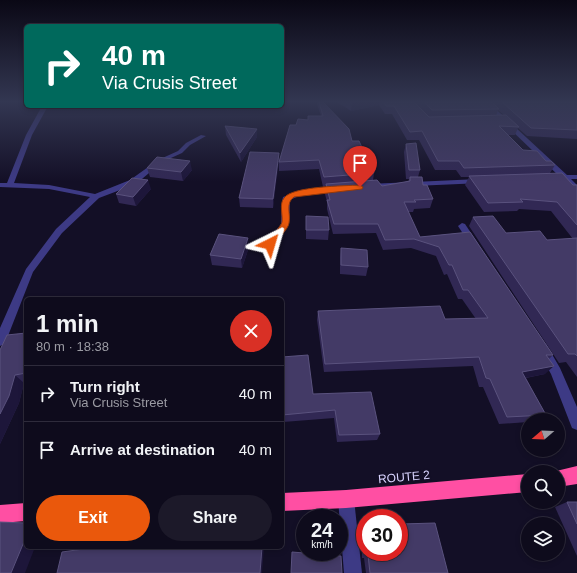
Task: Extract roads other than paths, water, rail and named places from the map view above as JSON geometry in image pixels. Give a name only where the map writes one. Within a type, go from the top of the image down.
[{"type":"highway","points":[[565,477],[577,475]]},
{"type":"highway","name":"ROUTE 2","points":[[284,502],[346,499],[521,484]]},
{"type":"highway","points":[[0,514],[24,512]]},
{"type":"street","points":[[10,185],[32,129]]},
{"type":"street","points":[[512,129],[577,189]]},
{"type":"street","points":[[0,341],[29,271],[60,231],[96,196],[133,182],[160,161],[180,152],[188,144],[203,136]]},
{"type":"street","points":[[542,178],[577,177]]},
{"type":"street","points":[[364,187],[404,183],[488,180]]},
{"type":"street","points":[[0,185],[50,187],[96,196]]},
{"type":"street","points":[[270,244],[275,235],[284,228],[286,223],[285,203],[286,199],[291,195],[301,192],[348,188]]},
{"type":"street","points":[[462,226],[479,252]]},
{"type":"street","points":[[534,335],[556,372],[577,423]]},
{"type":"street","points":[[346,499],[353,573]]}]
